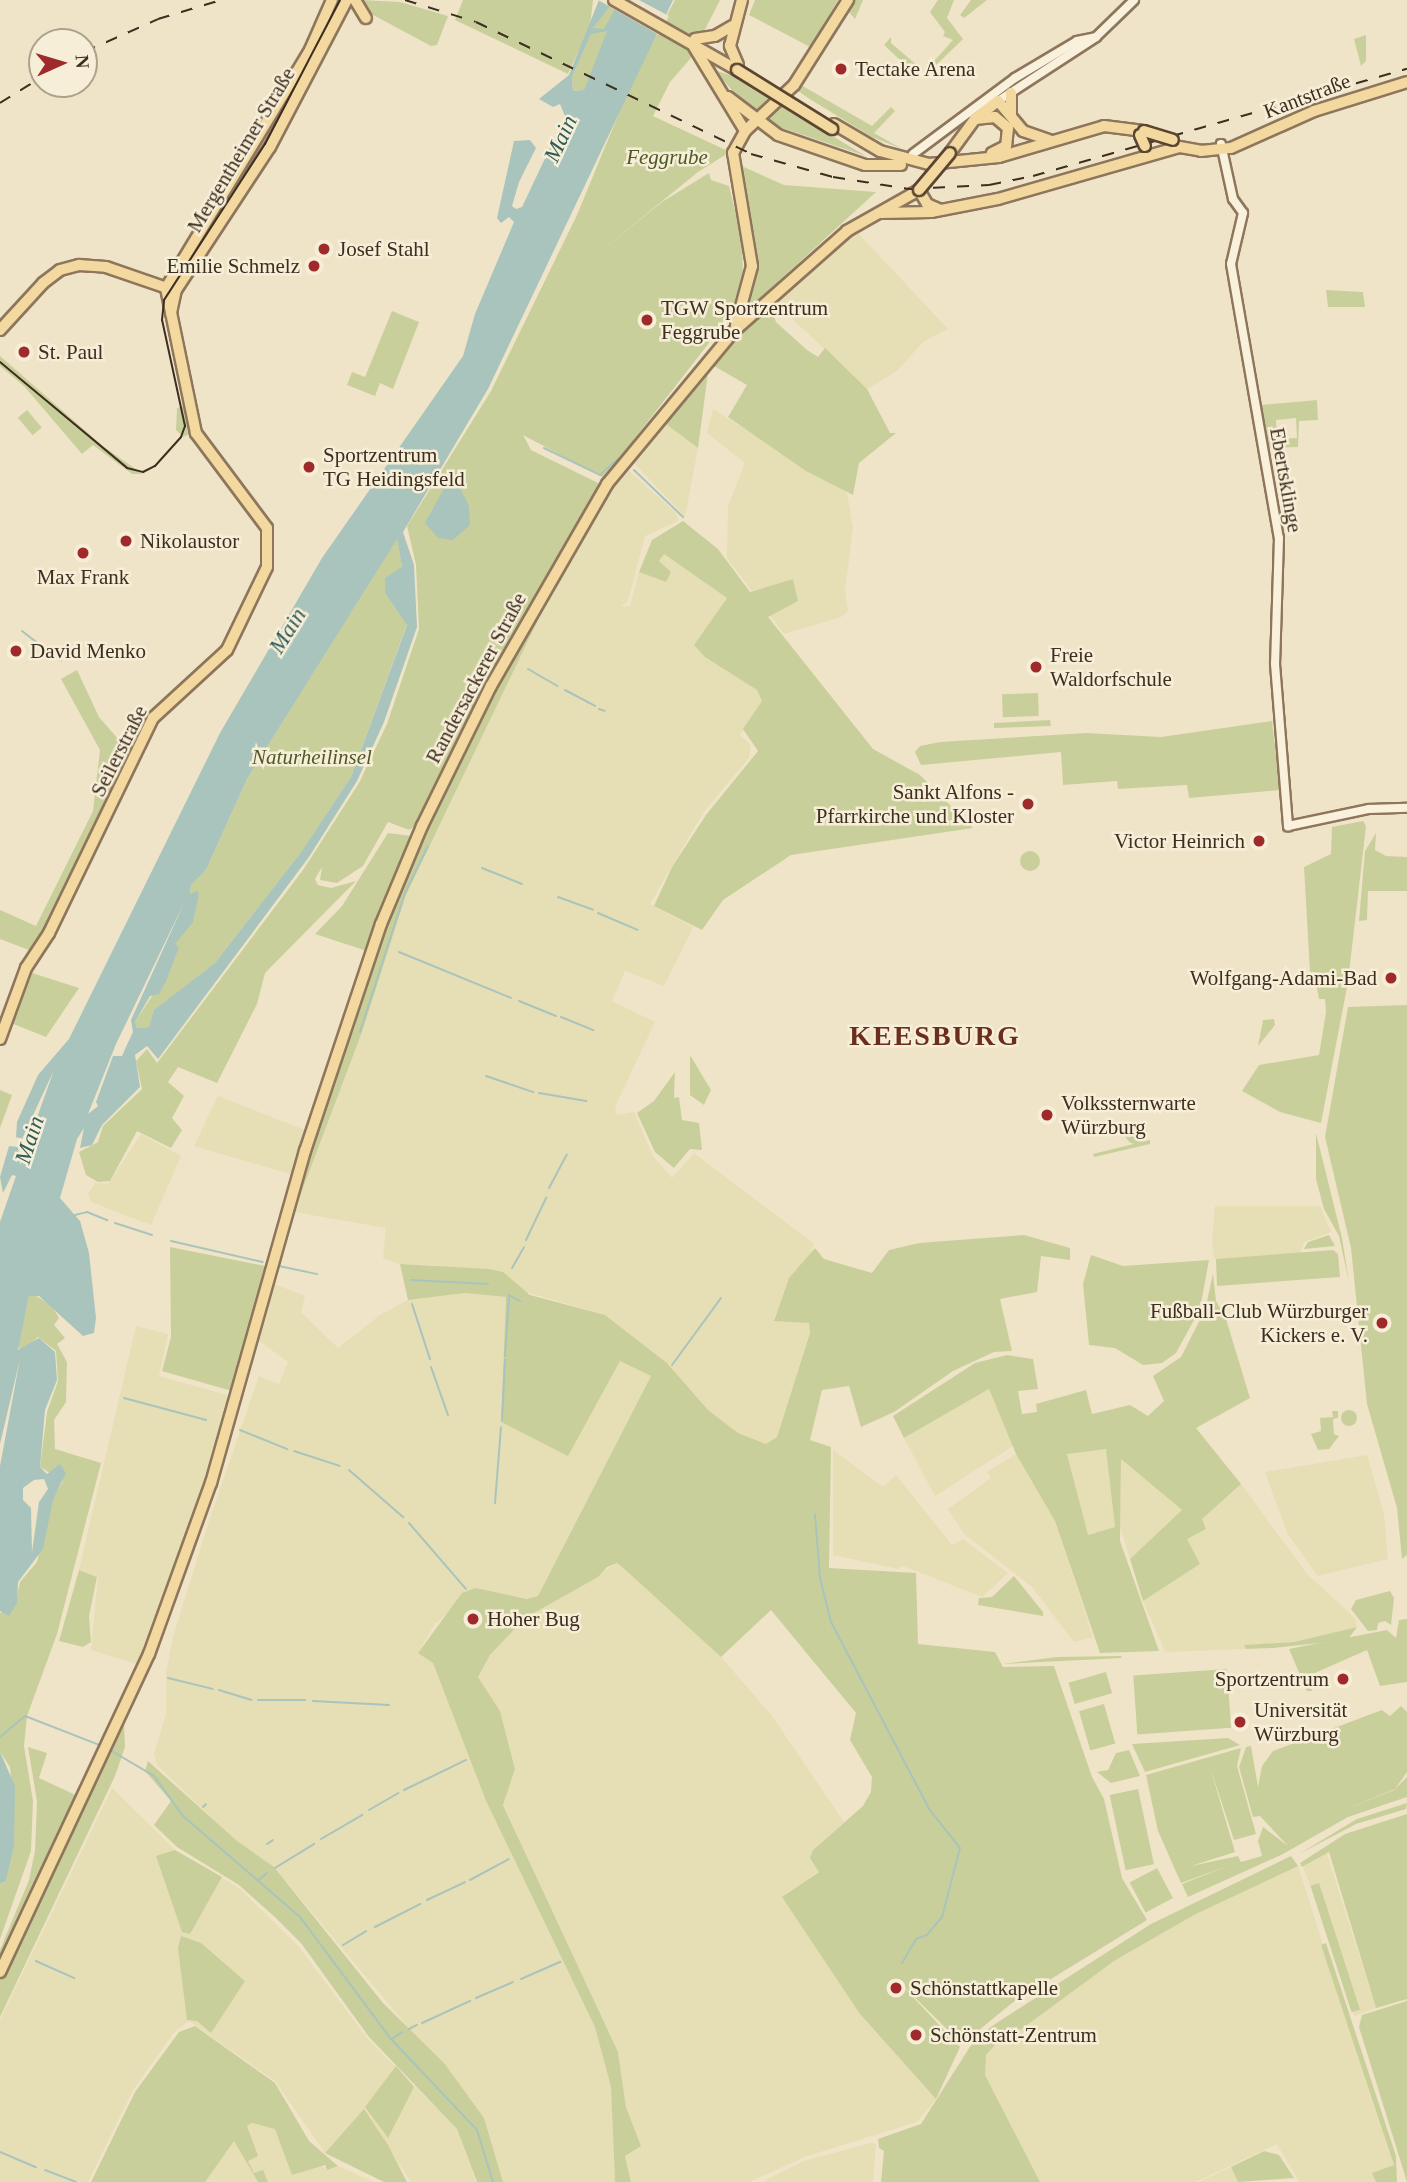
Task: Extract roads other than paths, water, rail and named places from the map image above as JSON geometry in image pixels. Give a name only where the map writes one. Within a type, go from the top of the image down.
[{"type":"main road","name":"Mergentheimer Straße","points":[[171,289],[307,57],[332,0]]},
{"type":"main road","name":"Mergentheimer Straße","points":[[171,289],[270,147],[347,0]]},
{"type":"main road","points":[[355,0],[366,18]]},
{"type":"main road","points":[[614,0],[738,65],[833,126],[907,158]]},
{"type":"main road","points":[[626,0],[833,126],[892,156],[975,167],[1088,134],[1117,130],[1172,143],[1221,147],[1312,106],[1407,76]]},
{"type":"main road","points":[[738,65],[731,51],[732,26],[742,0]]},
{"type":"main road","points":[[734,331],[752,266],[733,159],[745,131],[794,85],[848,0]]},
{"type":"main road","points":[[693,41],[715,36],[732,26]]},
{"type":"main road","points":[[693,41],[729,97],[745,131]]},
{"type":"main road","name":"Kantstraße","points":[[1221,147],[1314,111],[1407,82]]},
{"type":"main road","points":[[1010,93],[1011,114]]},
{"type":"main road","points":[[729,97],[778,135],[865,165],[907,158],[966,158],[1006,146],[1008,128],[1000,120],[975,119]]},
{"type":"main road","points":[[998,101],[1029,135],[1055,140]]},
{"type":"main road","name":"Randersackerer Straße","points":[[0,1972],[109,1747],[149,1654],[211,1483],[306,1152],[381,924],[468,732],[582,521],[607,484],[734,331],[847,231],[915,192],[975,119],[998,101]]},
{"type":"main road","points":[[892,156],[956,164],[1104,126],[1142,136]]},
{"type":"main road","points":[[1136,162],[1142,136]]},
{"type":"main road","points":[[878,214],[945,209],[1136,162],[1172,143]]},
{"type":"main road","points":[[915,192],[927,204],[945,209]]},
{"type":"main road","points":[[915,192],[924,211]]},
{"type":"main road","points":[[2,326],[60,270],[97,265],[171,289]]},
{"type":"main road","name":"Seilerstraße","points":[[0,1039],[26,968],[49,933],[153,718],[227,650],[267,567],[267,528],[196,433],[170,319],[171,289]]},
{"type":"street","name":"Randersackerer Straße","points":[[998,101],[1096,37],[1134,0]]},
{"type":"street","name":"Randersackerer Straße","points":[[907,158],[1015,78],[1076,41],[1096,37]]},
{"type":"street","name":"Ebertsklinge","points":[[1221,147],[1233,199],[1244,212],[1231,264],[1280,553],[1274,655],[1289,826],[1376,808],[1407,808]]},
{"type":"water","name":"Main","points":[[599,0],[615,0],[593,28],[604,29],[620,0],[673,0],[488,389],[403,532],[414,565],[417,627],[384,722],[357,781],[309,857],[158,1059],[147,1046],[135,1055],[140,1087],[102,1125],[92,1145],[80,1148],[84,1128],[77,1139],[60,1198],[80,1221],[89,1253],[96,1318],[94,1333],[83,1336],[39,1296],[29,1296],[18,1350],[39,1338],[55,1352],[57,1380],[45,1410],[40,1467],[47,1474],[60,1464],[66,1473],[53,1500],[43,1549],[18,1582],[17,1603],[9,1616],[0,1611],[0,1466],[20,1359],[0,1444],[0,1222],[16,1176],[12,1175],[3,1193],[0,1177],[9,1146],[18,1147],[20,1165],[54,1070],[22,1139],[16,1137],[17,1122],[38,1075],[69,1039],[220,733],[322,558],[463,356],[475,314],[514,222],[509,217],[501,223],[497,218],[514,141],[530,140],[536,148],[519,182],[512,206],[516,209],[522,207],[565,116],[560,104],[553,107],[539,99],[569,75]],"holes":[[[607,31],[584,90],[573,91],[572,77],[591,34]],[[397,539],[402,567],[385,578],[385,593],[407,625],[351,777],[301,852],[215,963],[154,1010],[149,1027],[137,1028],[135,1022],[150,996],[159,994],[167,979],[179,947],[175,944],[193,922],[199,894],[197,891],[190,894],[191,885],[206,870],[247,779]],[[185,901],[131,1020],[133,1032],[122,1056],[113,1056],[96,1102],[98,1106],[88,1114],[116,1044]],[[44,1479],[48,1489],[39,1502],[32,1552],[31,1508],[23,1500],[23,1488],[34,1480]]]},
{"type":"water","points":[[456,480],[469,506],[470,525],[453,540],[438,538],[425,523],[447,483]]},
{"type":"water","points":[[0,1752],[15,1786],[14,1847],[6,1881],[0,1884]]},
{"type":"waterway","points":[[544,448],[600,475],[618,459]]},
{"type":"waterway","points":[[634,470],[683,517]]},
{"type":"waterway","points":[[22,631],[61,661]]},
{"type":"waterway","points":[[528,669],[558,686]]},
{"type":"waterway","points":[[565,690],[595,706]]},
{"type":"waterway","points":[[599,709],[605,711]]},
{"type":"waterway","points":[[360,1032],[405,893],[428,846]]},
{"type":"waterway","points":[[482,868],[522,884]]},
{"type":"waterway","points":[[558,897],[593,910]]},
{"type":"waterway","points":[[598,913],[638,930]]},
{"type":"waterway","points":[[399,952],[511,998]]},
{"type":"waterway","points":[[519,1001],[556,1016]]},
{"type":"waterway","points":[[561,1017],[594,1030]]},
{"type":"waterway","points":[[486,1076],[533,1092]]},
{"type":"waterway","points":[[539,1093],[586,1101]]},
{"type":"waterway","points":[[549,1188],[567,1154]]},
{"type":"waterway","points":[[526,1240],[546,1198]]},
{"type":"waterway","points":[[75,1215],[87,1212],[107,1220]]},
{"type":"waterway","points":[[115,1223],[152,1235]]},
{"type":"waterway","points":[[171,1241],[263,1262]]},
{"type":"waterway","points":[[512,1268],[524,1247]]},
{"type":"waterway","points":[[279,1266],[317,1274]]},
{"type":"waterway","points":[[411,1280],[488,1284]]},
{"type":"waterway","points":[[505,1356],[509,1295],[520,1301]]},
{"type":"waterway","points":[[672,1365],[721,1298]]},
{"type":"waterway","points":[[412,1304],[430,1359]]},
{"type":"waterway","points":[[502,1420],[505,1360]]},
{"type":"waterway","points":[[431,1367],[448,1415]]},
{"type":"waterway","points":[[124,1398],[206,1420]]},
{"type":"waterway","points":[[495,1503],[501,1427]]},
{"type":"waterway","points":[[240,1430],[287,1449]]},
{"type":"waterway","points":[[294,1451],[340,1466]]},
{"type":"waterway","points":[[349,1470],[403,1517]]},
{"type":"waterway","points":[[815,1514],[820,1578],[831,1622],[929,1809],[960,1848],[942,1917],[927,1935],[916,1939],[902,1963]]},
{"type":"waterway","points":[[409,1523],[466,1589]]},
{"type":"waterway","points":[[168,1678],[213,1689]]},
{"type":"waterway","points":[[219,1690],[251,1700]]},
{"type":"waterway","points":[[258,1700],[305,1700]]},
{"type":"waterway","points":[[313,1701],[389,1705]]},
{"type":"waterway","points":[[0,1737],[25,1716],[102,1746]]},
{"type":"waterway","points":[[110,1750],[154,1776],[183,1816],[300,1917],[391,2039],[477,2130],[493,2182]]},
{"type":"waterway","points":[[404,1790],[466,1760]]},
{"type":"waterway","points":[[369,1810],[399,1793]]},
{"type":"waterway","points":[[203,1807],[206,1804]]},
{"type":"waterway","points":[[321,1839],[362,1815]]},
{"type":"waterway","points":[[267,1844],[273,1840]]},
{"type":"waterway","points":[[275,1868],[314,1844]]},
{"type":"waterway","points":[[470,1880],[509,1859]]},
{"type":"waterway","points":[[258,1881],[267,1873]]},
{"type":"waterway","points":[[427,1900],[465,1882]]},
{"type":"waterway","points":[[375,1927],[420,1904]]},
{"type":"waterway","points":[[343,1945],[366,1931]]},
{"type":"waterway","points":[[36,1961],[74,1978]]},
{"type":"waterway","points":[[521,1979],[560,1962]]},
{"type":"waterway","points":[[476,1998],[513,1982]]},
{"type":"waterway","points":[[422,2023],[470,2001]]},
{"type":"waterway","points":[[409,2029],[417,2025]]},
{"type":"waterway","points":[[392,2039],[402,2032]]},
{"type":"waterway","points":[[0,2152],[36,2167]]},
{"type":"waterway","points":[[45,2170],[76,2182]]},
{"type":"tram line","points":[[0,362],[127,468],[143,472],[155,466],[181,437],[185,426],[162,320],[164,300],[265,144],[340,0]]},
{"type":"railway","points":[[98,46],[158,19],[221,0]]},
{"type":"railway","points":[[405,0],[476,22],[751,154],[833,177],[909,189],[989,185],[1033,176],[1407,69]]},
{"type":"railway","points":[[0,103],[28,86]]},
{"type":"place","name":"Tectake Arena","points":[[841,69]]},
{"type":"place","name":"Josef Stahl","points":[[324,249]]},
{"type":"place","name":"Emilie Schmelz","points":[[314,266]]},
{"type":"place","name":"TGW Sportzentrum Feggrube","points":[[647,320]]},
{"type":"place","name":"St. Paul","points":[[24,352]]},
{"type":"place","name":"Sportzentrum TG Heidingsfeld","points":[[309,467]]},
{"type":"place","name":"Nikolaustor","points":[[126,541]]},
{"type":"place","name":"Max Frank","points":[[83,553]]},
{"type":"place","name":"David Menko","points":[[16,651]]},
{"type":"place","name":"Freie Waldorfschule","points":[[1036,667]]},
{"type":"place","name":"Sankt Alfons - Pfarrkirche und Kloster","points":[[1028,804]]},
{"type":"place","name":"Victor Heinrich","points":[[1259,841]]},
{"type":"place","name":"Wolfgang-Adami-Bad","points":[[1391,978]]},
{"type":"place","name":"Volkssternwarte Würzburg","points":[[1047,1115]]},
{"type":"place","name":"Fußball-Club Würzburger Kickers e. V.","points":[[1382,1323]]},
{"type":"place","name":"Hoher Bug","points":[[473,1619]]},
{"type":"place","name":"Sportzentrum","points":[[1343,1679]]},
{"type":"place","name":"Universität Würzburg","points":[[1240,1722]]},
{"type":"place","name":"Schönstattkapelle","points":[[896,1988]]},
{"type":"place","name":"Schönstatt-Zentrum","points":[[916,2035]]},
{"type":"district","name":"KEESBURG","points":[[935,1036]]},
{"type":"park label","name":"Feggrube","points":[[667,157]]},
{"type":"park label","name":"Naturheilinsel","points":[[312,757]]}]
